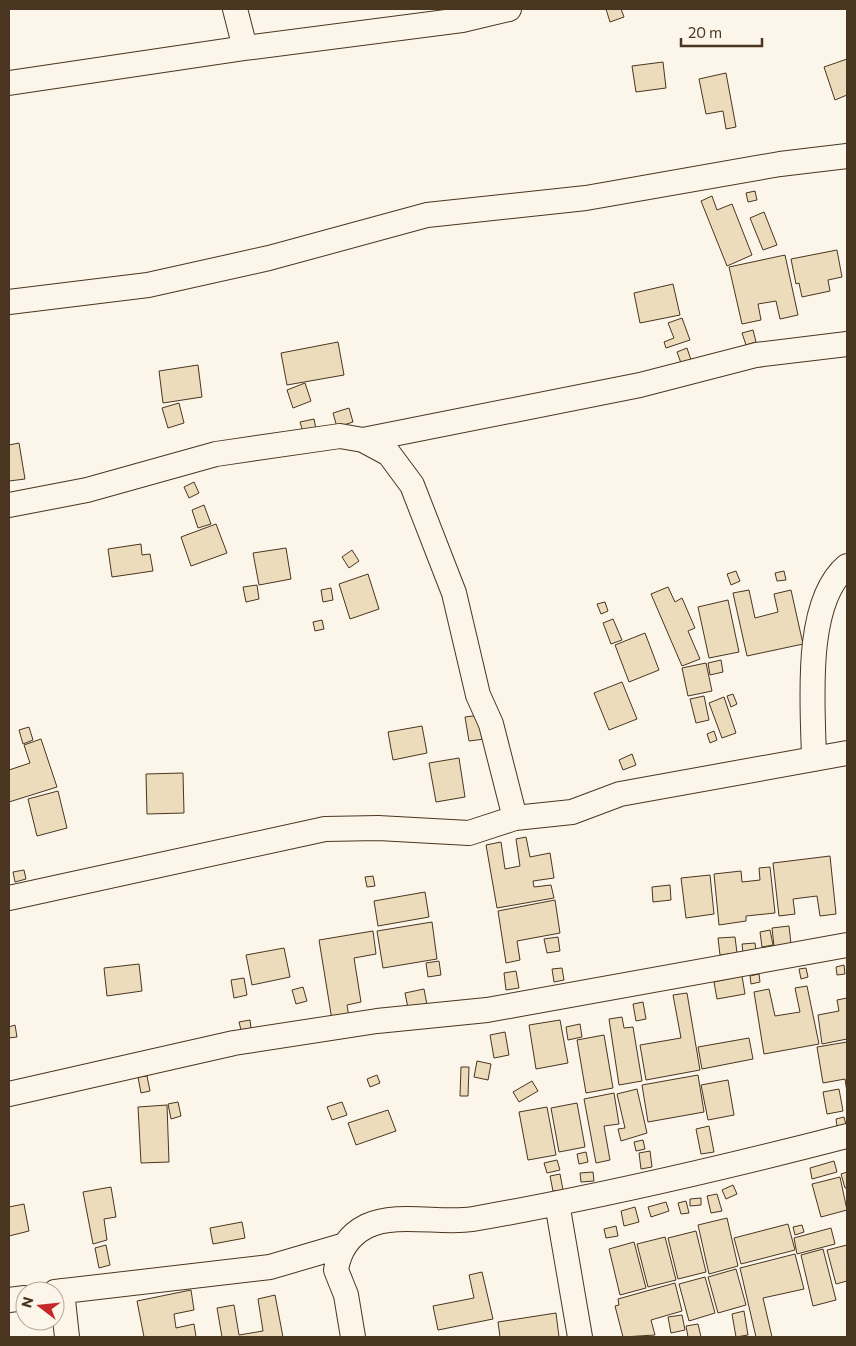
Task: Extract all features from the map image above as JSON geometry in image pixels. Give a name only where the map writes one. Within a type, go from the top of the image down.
[{"type":"street","points":[[235,9],[245,48]]},
{"type":"street","points":[[9,83],[245,48],[462,20],[509,9]]},
{"type":"street","points":[[9,302],[148,285],[269,258],[428,215],[586,198],[780,164],[847,156]]},
{"type":"street","points":[[363,440],[640,385],[756,355],[847,344]]},
{"type":"street","points":[[9,506],[87,490],[216,454],[340,436],[363,440],[389,454],[412,485],[454,593],[478,695],[491,724],[515,818]]},
{"type":"street","points":[[814,759],[812,668],[822,605],[837,575],[847,566]]},
{"type":"street","points":[[9,898],[325,829],[378,828],[469,833],[515,818],[572,812],[620,794],[847,753]]},
{"type":"street","points":[[9,1094],[234,1043],[377,1021],[487,1010],[847,945]]},
{"type":"street","points":[[353,1337],[346,1295],[336,1270],[345,1245],[353,1235],[369,1225],[388,1221],[470,1219],[641,1187],[847,1136]]},
{"type":"street","points":[[558,1202],[580,1337]]},
{"type":"street","points":[[65,1291],[270,1267],[345,1245]]},
{"type":"building","points":[[606,9],[621,9],[624,17],[610,22]]},
{"type":"building","points":[[847,59],[847,95],[835,100],[824,67]]},
{"type":"building","points":[[663,62],[666,88],[636,92],[632,66]]},
{"type":"building","points":[[726,73],[736,127],[726,129],[723,111],[706,114],[699,79]]},
{"type":"building","points":[[755,191],[757,200],[748,202],[746,193]]},
{"type":"building","points":[[712,196],[717,210],[732,204],[752,255],[727,266],[701,201]]},
{"type":"building","points":[[764,212],[777,245],[763,250],[750,218]]},
{"type":"building","points":[[837,250],[842,277],[828,280],[830,291],[802,297],[799,283],[796,284],[791,259]]},
{"type":"building","points":[[785,255],[798,315],[780,319],[776,301],[758,304],[761,320],[742,324],[729,267]]},
{"type":"building","points":[[673,284],[680,315],[640,323],[634,293]]},
{"type":"building","points":[[682,318],[690,340],[666,348],[664,342],[674,338],[668,323]]},
{"type":"building","points":[[753,330],[756,342],[746,345],[742,333]]},
{"type":"building","points":[[338,342],[344,375],[287,385],[281,353]]},
{"type":"building","points":[[687,348],[691,360],[681,363],[677,352]]},
{"type":"building","points":[[198,365],[202,397],[163,403],[159,371]]},
{"type":"building","points":[[305,383],[311,401],[293,408],[287,390]]},
{"type":"building","points":[[179,403],[184,423],[168,428],[162,408]]},
{"type":"building","points":[[349,408],[353,422],[337,427],[333,413]]},
{"type":"building","points":[[314,419],[316,429],[303,432],[300,422]]},
{"type":"building","points":[[19,443],[25,479],[9,481],[9,445]]},
{"type":"building","points":[[194,482],[199,493],[189,498],[184,487]]},
{"type":"building","points":[[204,505],[211,524],[198,528],[192,510]]},
{"type":"building","points":[[216,524],[227,553],[191,566],[181,537]]},
{"type":"building","points":[[141,544],[142,555],[150,554],[153,571],[112,577],[108,549]]},
{"type":"building","points":[[286,548],[291,579],[259,585],[253,553]]},
{"type":"building","points":[[352,550],[359,561],[349,568],[342,557]]},
{"type":"building","points":[[736,571],[740,581],[731,585],[727,574]]},
{"type":"building","points":[[784,571],[786,580],[777,581],[775,573]]},
{"type":"building","points":[[368,574],[379,609],[350,619],[339,584]]},
{"type":"building","points":[[257,585],[259,599],[246,602],[243,587]]},
{"type":"building","points":[[668,587],[675,602],[682,598],[695,628],[688,631],[700,659],[682,666],[651,594]]},
{"type":"building","points":[[331,588],[333,600],[323,602],[321,590]]},
{"type":"building","points":[[749,590],[755,618],[778,612],[774,594],[791,590],[803,644],[747,656],[733,593]]},
{"type":"building","points":[[728,600],[739,652],[709,658],[698,607]]},
{"type":"building","points":[[605,602],[608,611],[601,614],[597,604]]},
{"type":"building","points":[[613,619],[622,640],[611,644],[603,623]]},
{"type":"building","points":[[322,620],[324,629],[315,631],[313,622]]},
{"type":"building","points":[[645,633],[659,670],[629,682],[615,645]]},
{"type":"building","points":[[721,660],[723,672],[710,675],[708,663]]},
{"type":"building","points":[[706,663],[712,691],[688,696],[682,668]]},
{"type":"building","points":[[622,682],[637,719],[609,730],[594,693]]},
{"type":"building","points":[[733,694],[737,704],[731,707],[727,696]]},
{"type":"building","points":[[704,696],[709,720],[696,723],[690,699]]},
{"type":"building","points":[[724,697],[736,733],[722,738],[709,703]]},
{"type":"building","points":[[481,715],[485,739],[469,741],[465,717]]},
{"type":"building","points":[[422,726],[427,753],[393,760],[388,732]]},
{"type":"building","points":[[29,727],[33,740],[23,744],[19,730]]},
{"type":"building","points":[[714,731],[717,740],[710,743],[707,734]]},
{"type":"building","points":[[41,739],[57,787],[9,802],[9,770],[30,763],[24,745]]},
{"type":"building","points":[[632,754],[636,765],[623,770],[619,760]]},
{"type":"building","points":[[459,758],[465,797],[436,802],[429,763]]},
{"type":"building","points":[[183,773],[184,813],[147,814],[146,774]]},
{"type":"building","points":[[58,791],[67,828],[37,836],[28,799]]},
{"type":"building","points":[[526,837],[530,857],[550,853],[554,878],[533,881],[534,887],[551,885],[554,898],[497,908],[486,845],[501,842],[505,869],[520,866],[516,839]]},
{"type":"building","points":[[830,856],[836,914],[820,916],[817,896],[793,899],[795,914],[779,916],[773,863]]},
{"type":"building","points":[[770,867],[775,913],[746,916],[746,921],[719,925],[714,874],[741,871],[742,882],[760,880],[759,868]]},
{"type":"building","points":[[24,870],[26,879],[15,882],[13,872]]},
{"type":"building","points":[[710,875],[714,914],[686,918],[681,878]]},
{"type":"building","points":[[373,876],[375,886],[367,887],[365,877]]},
{"type":"building","points":[[670,885],[671,900],[653,902],[652,887]]},
{"type":"building","points":[[425,892],[429,917],[378,926],[374,901]]},
{"type":"building","points":[[555,900],[560,933],[517,941],[520,960],[506,963],[498,911]]},
{"type":"building","points":[[432,922],[437,959],[383,968],[377,931]]},
{"type":"building","points":[[789,926],[791,944],[774,946],[772,928]]},
{"type":"building","points":[[770,930],[773,945],[762,947],[760,932]]},
{"type":"building","points":[[373,931],[376,954],[354,958],[361,1002],[347,1005],[349,1017],[332,1020],[319,940]]},
{"type":"building","points":[[558,937],[560,951],[547,953],[544,939]]},
{"type":"building","points":[[735,937],[737,953],[720,955],[718,938]]},
{"type":"building","points":[[755,943],[756,951],[743,953],[742,944]]},
{"type":"building","points":[[284,948],[290,977],[252,985],[246,955]]},
{"type":"building","points":[[439,961],[441,975],[428,977],[426,963]]},
{"type":"building","points":[[139,964],[142,991],[107,996],[104,968]]},
{"type":"building","points":[[844,965],[845,974],[837,975],[836,967]]},
{"type":"building","points":[[562,968],[564,980],[554,982],[552,969]]},
{"type":"building","points":[[806,968],[808,977],[801,979],[799,969]]},
{"type":"building","points":[[516,971],[519,988],[506,990],[504,973]]},
{"type":"building","points":[[759,974],[760,982],[751,984],[750,976]]},
{"type":"building","points":[[742,976],[745,994],[717,999],[714,982]]},
{"type":"building","points":[[244,978],[247,995],[234,998],[231,980]]},
{"type":"building","points":[[807,986],[819,1044],[764,1054],[754,992],[769,989],[775,1016],[800,1012],[795,988]]},
{"type":"building","points":[[303,987],[307,1001],[296,1004],[292,990]]},
{"type":"building","points":[[424,989],[427,1005],[408,1008],[405,993]]},
{"type":"building","points":[[687,993],[700,1070],[646,1080],[640,1045],[681,1038],[673,995]]},
{"type":"building","points":[[847,998],[847,1039],[822,1044],[818,1015],[839,1011],[837,1000]]},
{"type":"building","points":[[643,1002],[646,1019],[636,1021],[633,1004]]},
{"type":"building","points":[[622,1017],[624,1028],[633,1027],[642,1081],[619,1085],[609,1019]]},
{"type":"building","points":[[250,1020],[251,1028],[241,1030],[239,1022]]},
{"type":"building","points":[[560,1020],[568,1063],[536,1069],[529,1025]]},
{"type":"building","points":[[580,1024],[582,1037],[568,1040],[566,1027]]},
{"type":"building","points":[[15,1025],[17,1037],[9,1038],[9,1027]]},
{"type":"building","points":[[505,1032],[509,1055],[494,1058],[490,1035]]},
{"type":"building","points":[[604,1035],[613,1088],[586,1093],[577,1040]]},
{"type":"building","points":[[749,1038],[753,1059],[702,1069],[698,1047]]},
{"type":"building","points":[[847,1042],[847,1092],[845,1079],[823,1083],[817,1047]]},
{"type":"building","points":[[477,1061],[491,1064],[488,1080],[474,1077]]},
{"type":"building","points":[[461,1067],[469,1067],[468,1096],[460,1096]]},
{"type":"building","points":[[377,1075],[380,1083],[370,1087],[367,1079]]},
{"type":"building","points":[[698,1075],[704,1112],[648,1122],[642,1085]]},
{"type":"building","points":[[147,1076],[150,1091],[141,1093],[138,1077]]},
{"type":"building","points":[[728,1080],[734,1115],[708,1120],[701,1085]]},
{"type":"building","points":[[532,1081],[538,1091],[519,1102],[513,1092]]},
{"type":"building","points":[[637,1089],[647,1133],[621,1141],[618,1129],[625,1128],[617,1094]]},
{"type":"building","points":[[839,1089],[843,1111],[827,1114],[823,1092]]},
{"type":"building","points":[[614,1093],[619,1124],[604,1126],[610,1160],[596,1163],[584,1099]]},
{"type":"building","points":[[178,1102],[181,1116],[171,1119],[168,1104]]},
{"type":"building","points":[[342,1102],[347,1115],[332,1120],[327,1107]]},
{"type":"building","points":[[577,1103],[585,1147],[559,1152],[551,1108]]},
{"type":"building","points":[[167,1105],[169,1162],[141,1163],[138,1107]]},
{"type":"building","points":[[547,1107],[556,1155],[528,1160],[519,1112]]},
{"type":"building","points":[[388,1110],[396,1131],[356,1145],[348,1123]]},
{"type":"building","points":[[844,1117],[846,1125],[837,1126],[836,1119]]},
{"type":"building","points":[[709,1126],[714,1152],[701,1154],[696,1129]]},
{"type":"building","points":[[643,1140],[645,1149],[636,1151],[634,1142]]},
{"type":"building","points":[[650,1151],[652,1167],[641,1169],[639,1153]]},
{"type":"building","points":[[586,1152],[588,1162],[579,1164],[577,1154]]},
{"type":"building","points":[[557,1160],[560,1170],[547,1173],[544,1163]]},
{"type":"building","points":[[834,1161],[837,1172],[812,1179],[810,1168]]},
{"type":"building","points":[[593,1172],[594,1181],[581,1182],[580,1173]]},
{"type":"building","points":[[847,1172],[847,1188],[845,1188],[841,1174]]},
{"type":"building","points":[[560,1174],[563,1190],[553,1191],[550,1176]]},
{"type":"building","points":[[840,1177],[847,1210],[821,1217],[812,1184]]},
{"type":"building","points":[[733,1185],[737,1194],[726,1199],[722,1190]]},
{"type":"building","points":[[111,1187],[116,1217],[104,1219],[107,1240],[93,1244],[83,1192]]},
{"type":"building","points":[[717,1194],[722,1211],[711,1213],[707,1196]]},
{"type":"building","points":[[701,1198],[701,1205],[690,1206],[690,1199]]},
{"type":"building","points":[[686,1201],[689,1213],[681,1214],[678,1203]]},
{"type":"building","points":[[666,1202],[669,1211],[651,1217],[648,1207]]},
{"type":"building","points":[[24,1204],[29,1231],[9,1236],[9,1207]]},
{"type":"building","points":[[635,1207],[639,1222],[624,1226],[621,1211]]},
{"type":"building","points":[[727,1218],[738,1266],[709,1274],[698,1225]]},
{"type":"building","points":[[242,1222],[245,1238],[213,1244],[210,1228]]},
{"type":"building","points":[[788,1224],[795,1250],[741,1264],[734,1238]]},
{"type":"building","points":[[802,1225],[804,1232],[795,1235],[793,1227]]},
{"type":"building","points":[[616,1226],[618,1236],[606,1238],[604,1229]]},
{"type":"building","points":[[831,1228],[835,1244],[797,1254],[794,1238]]},
{"type":"building","points":[[696,1231],[706,1272],[678,1279],[668,1238]]},
{"type":"building","points":[[665,1237],[676,1280],[648,1287],[637,1244]]},
{"type":"building","points":[[634,1242],[646,1288],[620,1295],[609,1249]]},
{"type":"building","points":[[106,1245],[110,1265],[99,1268],[95,1248]]},
{"type":"building","points":[[847,1245],[847,1281],[836,1284],[827,1250]]},
{"type":"building","points":[[823,1249],[836,1300],[813,1306],[801,1255]]},
{"type":"building","points":[[795,1254],[804,1289],[763,1298],[772,1337],[756,1337],[740,1268]]},
{"type":"building","points":[[736,1269],[746,1305],[718,1313],[708,1277]]},
{"type":"building","points":[[482,1272],[493,1319],[438,1330],[433,1306],[474,1298],[469,1275]]},
{"type":"building","points":[[705,1277],[715,1313],[689,1321],[679,1284]]},
{"type":"building","points":[[675,1283],[682,1311],[651,1320],[655,1335],[623,1337],[615,1306],[619,1305],[618,1299]]},
{"type":"building","points":[[191,1290],[194,1310],[174,1314],[176,1328],[194,1324],[196,1337],[144,1337],[137,1301]]},
{"type":"building","points":[[275,1295],[283,1337],[222,1337],[217,1308],[234,1305],[239,1335],[263,1331],[258,1299]]},
{"type":"building","points":[[744,1311],[748,1335],[736,1337],[732,1314]]},
{"type":"building","points":[[556,1313],[559,1337],[500,1337],[498,1322]]},
{"type":"building","points":[[682,1315],[685,1330],[671,1333],[668,1317]]},
{"type":"building","points":[[698,1324],[701,1337],[688,1337],[686,1326]]}]
